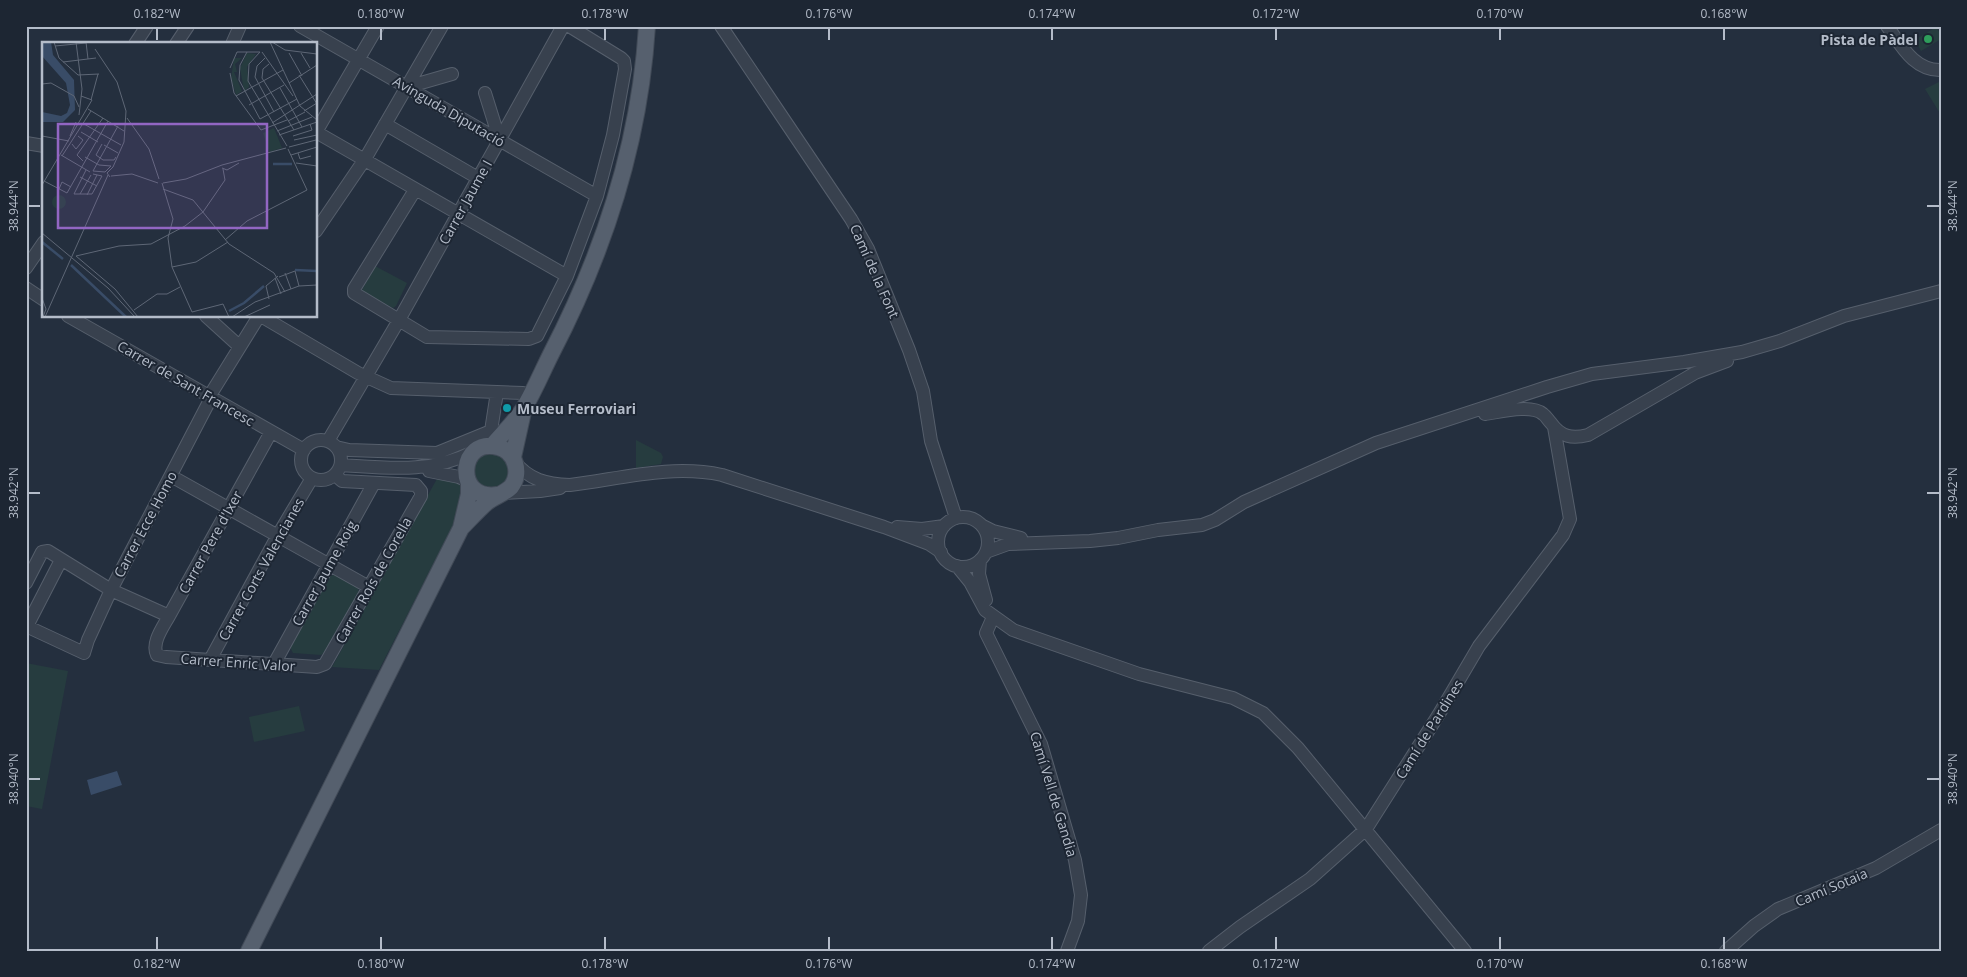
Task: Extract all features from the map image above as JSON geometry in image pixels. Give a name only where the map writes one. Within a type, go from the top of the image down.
[{"type":"main road","points":[[492,446],[523,401],[581,293],[613,206],[636,120],[647,26]]},
{"type":"main road","points":[[461,528],[485,504],[510,488],[516,475],[514,459],[523,401]]},
{"type":"main road","points":[[501,494],[481,494],[469,482],[466,475],[467,462],[475,451],[486,446],[507,451],[514,459]]},
{"type":"main road","points":[[249,951],[461,528],[469,494],[469,482]]},
{"type":"street","points":[[136,42],[147,26]]},
{"type":"street","points":[[177,42],[188,26]]},
{"type":"street","points":[[233,42],[240,26]]},
{"type":"street","name":"Avinguda Diputació","points":[[300,26],[598,196]]},
{"type":"street","points":[[318,129],[378,26]]},
{"type":"street","points":[[318,228],[365,159],[442,26]]},
{"type":"street","name":"Carrer Jaume I","points":[[367,377],[563,26]]},
{"type":"street","points":[[415,190],[354,289],[354,293],[427,337],[529,339],[540,334],[567,276],[598,196],[613,135],[625,69],[621,58],[569,26]]},
{"type":"street","name":"Camí de la Font","points":[[721,26],[851,219],[868,249],[919,379],[932,441],[956,518]]},
{"type":"street","points":[[1887,26],[1914,61],[1935,70]]},
{"type":"street","points":[[407,87],[452,74]]},
{"type":"street","points":[[485,93],[500,141]]},
{"type":"street","points":[[385,124],[478,178]]},
{"type":"street","points":[[318,133],[567,276]]},
{"type":"street","points":[[26,143],[42,146]]},
{"type":"street","points":[[26,268],[42,245]]},
{"type":"street","points":[[26,288],[42,299]]},
{"type":"street","points":[[957,566],[972,565],[983,556],[1008,544],[1090,541],[1208,523],[1244,502],[1376,443],[1475,411],[1592,374],[1742,352],[1780,341],[1844,316],[1941,291]]},
{"type":"street","name":"Carrer de Sant Francesc","points":[[71,318],[80,324],[91,321],[211,398],[304,450]]},
{"type":"street","points":[[208,318],[239,346]]},
{"type":"street","name":"Carrer Ecce Homo","points":[[26,626],[84,653],[111,590],[211,398],[212,392],[239,346],[259,318]]},
{"type":"street","points":[[264,318],[378,383],[397,390],[497,395],[523,401]]},
{"type":"street","points":[[1475,411],[1485,414],[1521,409],[1534,410],[1543,414],[1554,427],[1567,437],[1579,438],[1588,435],[1695,373],[1728,361],[1742,352]]},
{"type":"street","points":[[332,444],[367,377]]},
{"type":"street","points":[[475,451],[446,464],[419,468],[338,470],[322,480],[312,478],[304,471],[302,466],[304,450],[307,446],[317,441],[349,450],[442,452],[491,431],[497,395]]},
{"type":"street","name":"Camí de Pardines","points":[[1209,951],[1240,927],[1310,879],[1366,829],[1439,714],[1479,646],[1569,526],[1570,520],[1554,427]]},
{"type":"street","name":"Carrer Pere d'Ixer","points":[[155,653],[156,641],[169,616],[271,432]]},
{"type":"street","points":[[1559,456],[1579,438]]},
{"type":"street","points":[[332,444],[341,456],[338,470],[342,482],[374,483]]},
{"type":"street","points":[[514,459],[522,471],[534,478],[549,483],[570,485]]},
{"type":"street","points":[[419,468],[459,477],[469,482]]},
{"type":"street","points":[[501,494],[553,490],[570,485],[666,471],[698,470],[740,480],[930,544],[941,552],[948,561],[957,566],[970,582],[985,610],[993,617],[1025,636],[1139,674],[1233,698],[1255,708],[1271,720],[1298,748],[1465,951]]},
{"type":"street","points":[[171,476],[370,587]]},
{"type":"street","name":"Carrer Corts Valencianes","points":[[210,660],[278,535],[312,478]]},
{"type":"street","name":"Carrer Roís de Corella","points":[[321,666],[328,659],[370,587],[420,496],[421,491],[416,485],[374,483]]},
{"type":"street","name":"Carrer Jaume Roig","points":[[274,664],[374,483]]},
{"type":"street","points":[[884,527],[922,529],[944,526],[956,518],[964,517],[972,518],[983,526],[1010,536],[1041,542]]},
{"type":"street","points":[[941,552],[938,539],[944,526]]},
{"type":"street","points":[[983,526],[988,537],[979,574],[993,617]]},
{"type":"street","points":[[26,583],[42,552],[48,551],[111,590],[169,616]]},
{"type":"street","points":[[26,626],[61,560]]},
{"type":"street","name":"Camí Vell de Gandia","points":[[993,617],[986,633],[1042,744],[1075,860],[1082,894],[1078,921],[1067,951]]},
{"type":"street","name":"Carrer Enric Valor","points":[[155,653],[160,656],[210,660],[321,666]]},
{"type":"street","name":"Camí Sotaia","points":[[1726,951],[1754,926],[1778,909],[1876,868],[1941,830]]},
{"type":"green space","name":"Pista de Pàdel","points":[[1936,27],[1941,35],[1941,39],[1921,51],[1915,40]]},
{"type":"green space","points":[[1941,81],[1941,115],[1925,89]]},
{"type":"green space","points":[[375,266],[407,283],[396,306],[393,308],[362,290]]},
{"type":"green space","points":[[636,440],[661,453],[663,457],[661,464],[636,468]]},
{"type":"green space","points":[[483,452],[502,455],[511,471],[502,488],[482,490],[470,467]]},
{"type":"green space","points":[[438,477],[459,481],[462,487],[458,516],[379,670],[332,667]]},
{"type":"green space","points":[[337,574],[357,586],[359,592],[326,651],[321,655],[293,653],[290,647],[330,576]]},
{"type":"green space","points":[[26,663],[68,671],[42,809],[26,806]]},
{"type":"green space","points":[[299,706],[305,731],[254,742],[249,717]]},
{"type":"water","points":[[117,771],[122,785],[91,795],[87,780]]},
{"type":"place","name":"Pista de Pàdel","points":[[1928,39]]},
{"type":"place","name":"Museu Ferroviari","points":[[507,408]]}]
